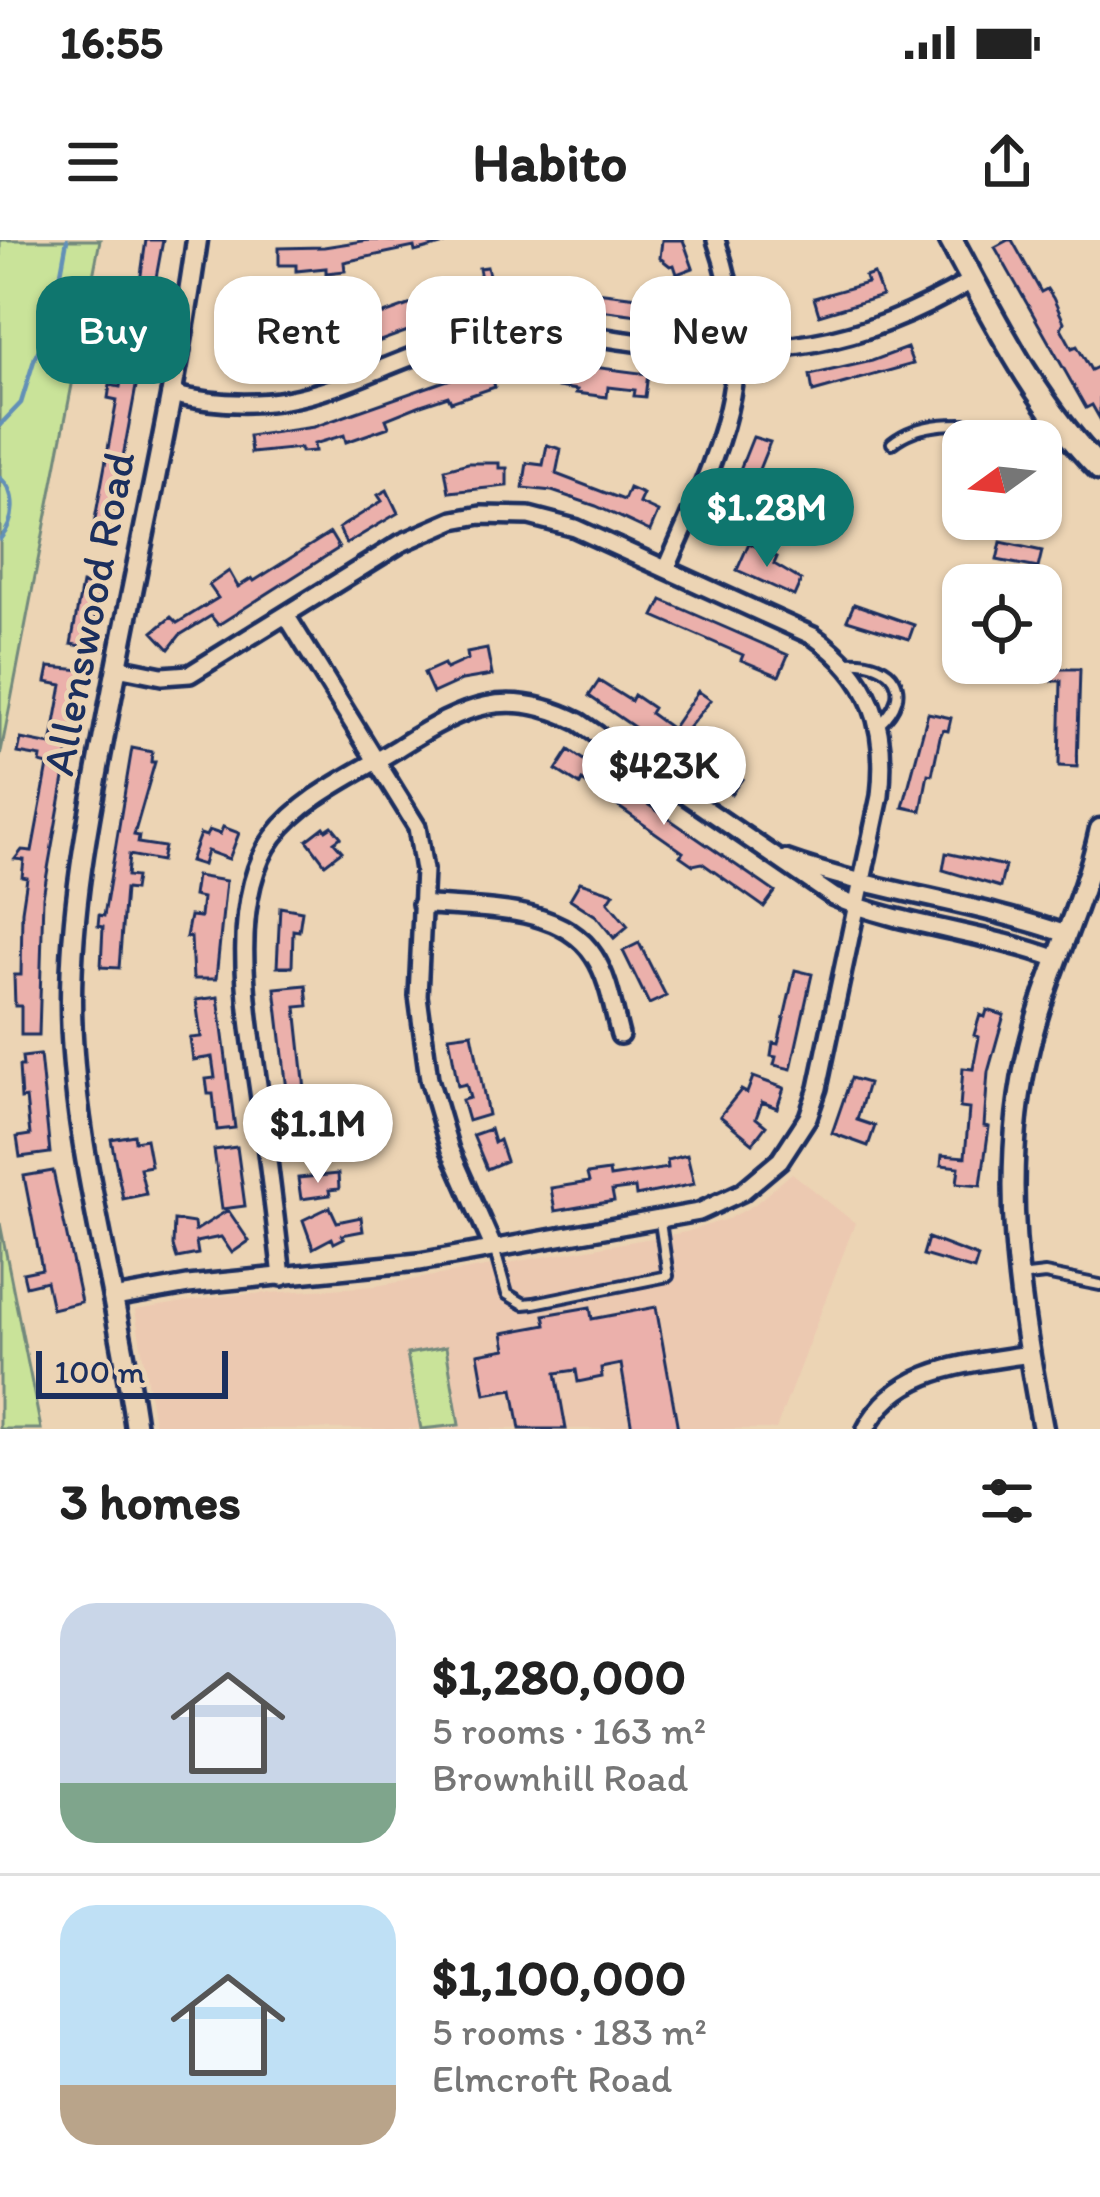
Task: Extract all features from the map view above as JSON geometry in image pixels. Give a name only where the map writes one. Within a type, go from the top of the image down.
[{"type":"main road","points":[[952,240],[1058,420]]},
{"type":"main road","points":[[1062,426],[1100,469]]},
{"type":"street","name":"Allenswood Road","points":[[136,1429],[77,1109],[71,999],[76,893],[197,240]]},
{"type":"street","points":[[716,240],[726,276]]},
{"type":"street","points":[[791,347],[853,335],[925,308],[973,280]]},
{"type":"street","points":[[170,394],[236,406],[294,401],[497,333],[630,340]]},
{"type":"street","points":[[667,568],[726,425],[733,384]]},
{"type":"street","points":[[114,1298],[188,1285],[373,1269],[494,1249],[699,1212],[742,1192],[780,1160],[795,1140],[818,1088],[883,772],[879,725],[870,701],[845,662],[812,636],[552,520],[481,515],[454,520],[401,543],[190,674],[162,676],[117,667]]},
{"type":"street","points":[[286,614],[417,827],[422,848],[418,996],[429,1079],[450,1150],[494,1249]]},
{"type":"street","points":[[282,1277],[248,997],[251,898],[262,858],[284,824],[302,808],[460,712],[506,701],[530,704],[579,722],[804,879],[856,907],[995,938],[1057,959]]},
{"type":"street","points":[[1043,1429],[1012,1229],[1021,1094],[1028,1051],[1100,829]]},
{"type":"street","points":[[771,854],[1066,934]]},
{"type":"street","points":[[422,904],[520,914],[573,934],[596,959],[620,1035]]},
{"type":"street","points":[[866,1429],[900,1388],[922,1377],[1029,1354]]},
{"type":"lane","points":[[892,442],[912,429],[942,427]]},
{"type":"lane","points":[[845,662],[870,660],[883,664],[892,676],[897,693],[894,711],[879,725]]},
{"type":"lane","points":[[494,1249],[507,1294],[524,1304],[668,1276],[659,1220]]},
{"type":"lane","points":[[1017,1277],[1045,1274],[1100,1285]]},
{"type":"shaded area","points":[[792,1173],[855,1223],[776,1429],[155,1429],[135,1310],[223,1296],[376,1286],[686,1232],[754,1205]]},
{"type":"green space","points":[[0,240],[100,240],[93,276],[36,276],[36,384],[72,384],[0,757]]},
{"type":"green space","points":[[0,1223],[41,1429],[0,1429]]},
{"type":"green space","points":[[446,1347],[459,1425],[421,1429],[407,1354]]},
{"type":"building","points":[[146,240],[163,240],[156,276],[141,276]]},
{"type":"building","points":[[369,240],[448,243],[344,262],[345,271],[296,271],[296,265],[279,265],[279,248]]},
{"type":"building","points":[[662,240],[683,240],[693,268],[677,274],[674,265],[660,258]]},
{"type":"building","points":[[1008,240],[1041,292],[1047,289],[1053,298],[1072,348],[1077,346],[1091,370],[1100,366],[1100,419],[1092,405],[1086,408],[995,247]]},
{"type":"building","points":[[874,274],[882,296],[819,315],[814,298],[867,283],[865,277]]},
{"type":"building","points":[[606,293],[630,296],[630,314],[606,311]]},
{"type":"building","points":[[406,306],[406,332],[382,340],[382,315]]},
{"type":"building","points":[[907,348],[913,364],[813,392],[810,375]]},
{"type":"building","points":[[606,369],[630,372],[630,384],[647,384],[645,397],[634,396],[635,390],[608,387],[607,397],[558,387],[606,384]]},
{"type":"building","points":[[136,384],[109,533],[93,530],[117,400],[108,398],[110,385]]},
{"type":"building","points":[[436,384],[495,387],[451,402],[448,396],[421,405],[386,419],[389,427],[346,442],[344,435],[314,444],[315,451],[251,453],[249,436],[314,427]]},
{"type":"building","points":[[753,437],[770,442],[745,504],[729,497]]},
{"type":"building","points":[[547,445],[561,449],[556,474],[624,500],[629,488],[643,494],[639,503],[658,512],[650,531],[552,491],[523,488],[527,463],[543,465]]},
{"type":"building","points":[[499,463],[499,468],[507,468],[507,486],[449,492],[445,469]]},
{"type":"building","points":[[387,490],[398,513],[346,544],[339,528],[382,501],[378,495]]},
{"type":"building","points":[[330,533],[339,548],[218,625],[211,616],[180,635],[169,649],[153,632],[171,617],[177,623],[218,598],[209,585],[229,571],[238,587],[254,581]]},
{"type":"building","points":[[1001,542],[1042,551],[1039,564],[997,560]]},
{"type":"building","points":[[749,543],[777,557],[774,564],[801,580],[794,596],[737,570]]},
{"type":"building","points":[[82,584],[100,588],[88,647],[71,644]]},
{"type":"building","points":[[662,600],[788,655],[779,676],[654,616]]},
{"type":"building","points":[[854,604],[914,625],[909,639],[847,620]]},
{"type":"building","points":[[487,649],[492,675],[462,680],[433,693],[424,673],[444,664],[446,669],[468,659],[467,653]]},
{"type":"building","points":[[49,667],[83,670],[43,897],[39,1035],[21,1035],[14,975],[21,975],[27,878],[22,877],[24,860],[15,859],[22,850],[32,851],[48,765],[40,763],[41,757],[18,753],[21,739],[51,745],[62,685],[46,682]]},
{"type":"building","points":[[1062,669],[1080,669],[1077,767],[1059,766]]},
{"type":"building","points":[[599,681],[631,701],[634,695],[672,729],[698,691],[711,700],[681,737],[699,749],[703,742],[721,755],[717,761],[742,779],[731,794],[589,696]]},
{"type":"building","points":[[928,713],[951,718],[948,731],[943,730],[940,737],[932,775],[928,774],[921,811],[903,807]]},
{"type":"building","points":[[132,748],[152,752],[151,762],[155,762],[134,835],[139,836],[138,843],[164,847],[161,861],[129,855],[127,876],[136,877],[134,890],[125,889],[119,968],[101,967],[99,915],[104,916]]},
{"type":"building","points":[[569,750],[775,892],[764,907],[702,863],[693,865],[680,856],[683,852],[582,781],[580,785],[556,770]]},
{"type":"building","points":[[332,826],[341,837],[334,842],[342,851],[325,864],[307,840]]},
{"type":"building","points":[[223,827],[239,833],[229,859],[207,851],[203,865],[190,861],[200,834],[206,836],[209,830],[220,834]]},
{"type":"building","points":[[946,853],[1005,866],[1000,887],[943,870]]},
{"type":"building","points":[[196,876],[226,881],[216,979],[193,979],[191,937],[186,937],[190,916],[200,917],[202,898],[193,896]]},
{"type":"building","points":[[580,882],[614,893],[608,902],[628,926],[614,938],[596,916],[570,899]]},
{"type":"building","points":[[280,907],[302,911],[299,931],[293,930],[292,967],[277,967]]},
{"type":"building","points":[[639,943],[666,996],[649,1004],[623,951]]},
{"type":"building","points":[[795,970],[812,974],[791,1069],[774,1065],[776,1057],[771,1056]]},
{"type":"building","points":[[306,985],[308,1006],[296,1007],[310,1136],[315,1136],[316,1146],[311,1146],[313,1156],[295,1158],[275,988]]},
{"type":"building","points":[[218,997],[235,1128],[217,1130],[213,1094],[208,1094],[206,1079],[215,1078],[212,1057],[193,1060],[190,1038],[201,1037],[196,1000]]},
{"type":"building","points":[[987,1010],[1004,1015],[988,1072],[984,1126],[989,1127],[981,1185],[957,1183],[959,1167],[941,1165],[942,1155],[965,1157],[969,1109],[960,1108],[963,1068],[973,1069],[979,1037],[974,1035],[980,1015],[985,1017]]},
{"type":"building","points":[[472,1033],[488,1115],[468,1121],[462,1100],[470,1098],[466,1084],[458,1086],[449,1036]]},
{"type":"building","points":[[40,1055],[50,1153],[20,1157],[17,1137],[30,1135],[19,1066],[23,1066],[22,1057]]},
{"type":"building","points":[[753,1077],[784,1088],[777,1108],[762,1102],[756,1118],[766,1126],[753,1143],[720,1116],[741,1090],[747,1093]]},
{"type":"building","points":[[851,1078],[868,1083],[857,1120],[875,1126],[868,1146],[832,1133]]},
{"type":"building","points":[[490,1129],[506,1161],[487,1169],[473,1135]]},
{"type":"building","points":[[134,1135],[135,1141],[146,1139],[151,1166],[140,1168],[146,1194],[123,1199],[111,1139]]},
{"type":"building","points":[[237,1147],[245,1206],[222,1209],[214,1150]]},
{"type":"building","points":[[687,1155],[694,1184],[636,1196],[635,1188],[612,1191],[614,1201],[555,1211],[551,1188],[589,1182],[587,1174],[609,1171],[610,1177],[668,1168],[667,1160]]},
{"type":"building","points":[[53,1171],[81,1302],[52,1309],[46,1281],[26,1286],[23,1273],[42,1269],[24,1176]]},
{"type":"building","points":[[338,1174],[339,1189],[301,1199],[298,1178]]},
{"type":"building","points":[[330,1207],[337,1222],[361,1217],[363,1231],[313,1248],[303,1220]]},
{"type":"building","points":[[228,1210],[249,1241],[232,1253],[221,1237],[196,1242],[198,1254],[177,1258],[174,1220],[194,1223],[195,1231]]},
{"type":"building","points":[[928,1238],[978,1257],[974,1270],[923,1255]]},
{"type":"building","points":[[590,1307],[592,1319],[656,1307],[678,1429],[632,1429],[621,1364],[601,1368],[602,1377],[578,1382],[576,1370],[556,1373],[566,1429],[520,1429],[513,1389],[485,1394],[478,1354],[506,1349],[503,1333],[546,1325],[544,1315]]},
{"type":"waterway","points":[[0,425],[21,403],[35,357],[51,327],[67,240]]},
{"type":"waterway","points":[[0,478],[10,491],[12,508],[0,539]]}]
